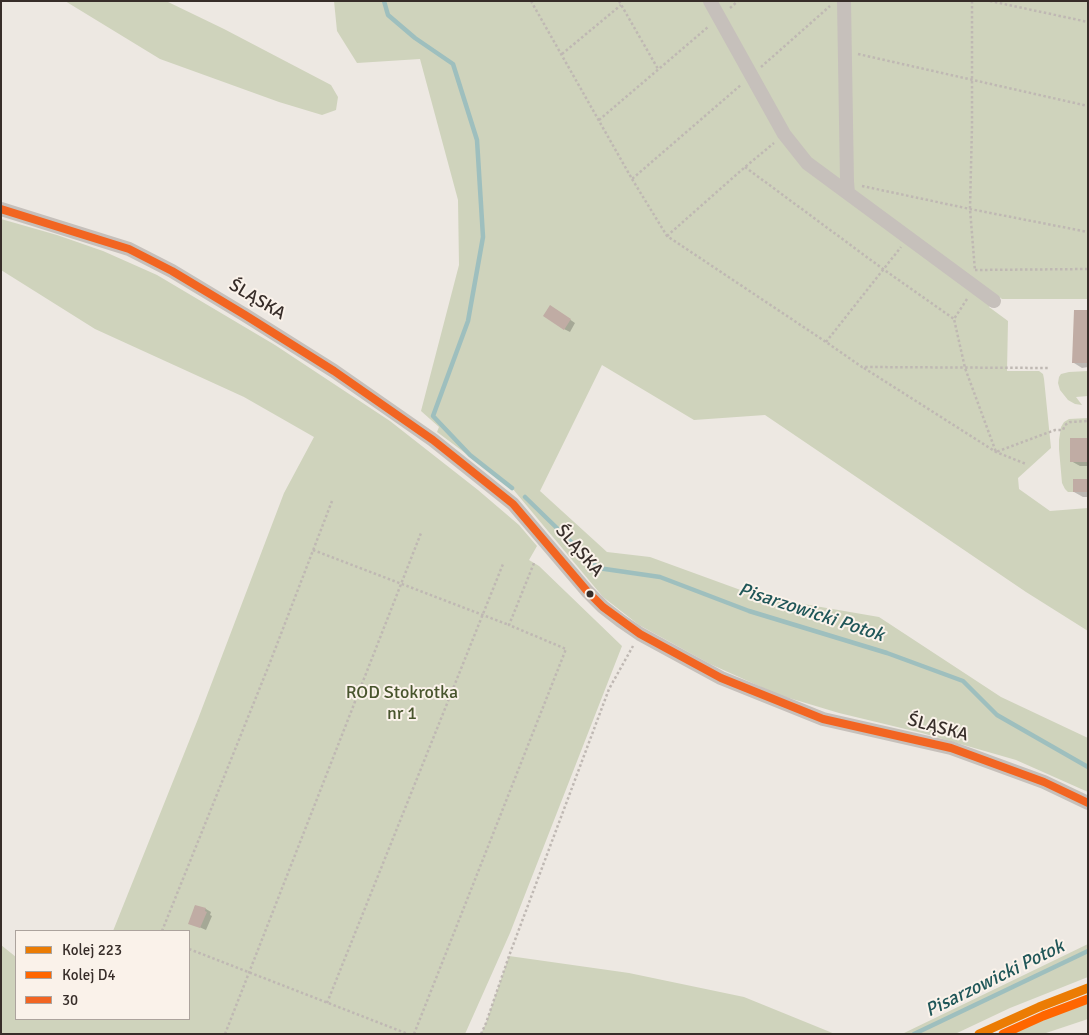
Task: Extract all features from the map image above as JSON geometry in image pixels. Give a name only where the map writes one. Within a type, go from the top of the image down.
[{"type":"street","points":[[710,1],[784,134],[807,163],[848,188],[909,238],[994,301]]},
{"type":"street","points":[[844,1],[848,188]]},
{"type":"street","name":"ŚLĄSKA","points":[[1,209],[129,249],[172,271],[334,371],[434,440],[513,504],[587,591],[603,607],[640,634],[721,678],[823,719],[951,748],[1044,782],[1088,803]]},
{"type":"path","points":[[531,1],[632,179],[667,236],[862,367],[996,452],[1026,464]]},
{"type":"path","points":[[619,1],[658,69]]},
{"type":"path","points":[[599,120],[738,1]]},
{"type":"path","points":[[632,179],[752,76],[835,1]]},
{"type":"path","points":[[954,320],[975,287],[970,209],[972,1]]},
{"type":"path","points":[[990,1],[1088,22]]},
{"type":"path","points":[[562,54],[621,5]]},
{"type":"path","points":[[845,51],[1088,106]]},
{"type":"path","points":[[667,236],[745,166],[784,134]]},
{"type":"path","points":[[745,166],[954,320],[965,368],[996,452]]},
{"type":"path","points":[[848,188],[1088,232]]},
{"type":"path","points":[[826,342],[909,238]]},
{"type":"path","points":[[975,270],[1088,269]]},
{"type":"path","points":[[862,367],[1050,368]]},
{"type":"path","points":[[996,452],[1055,430],[1063,430],[1065,425],[1070,422],[1088,421]]},
{"type":"path","points":[[162,930],[269,665],[332,501]]},
{"type":"path","points":[[225,1034],[421,533]]},
{"type":"path","points":[[313,550],[509,625],[566,649],[414,1034]]},
{"type":"path","points":[[509,625],[534,563]]},
{"type":"path","points":[[327,1003],[503,564]]},
{"type":"path","points":[[481,1034],[609,689],[640,634]]},
{"type":"path","points":[[190,949],[408,1034]]},
{"type":"green space","points":[[65,1],[166,1],[331,85],[338,97],[336,110],[322,115],[279,102],[160,59]]},
{"type":"green space","points":[[334,1],[1088,1],[1088,299],[1002,299],[998,296],[989,307],[1008,321],[1007,371],[1039,371],[1043,374],[1044,379],[1051,448],[1018,478],[1019,489],[1050,511],[1088,508],[1088,631],[1026,592],[765,415],[694,420],[602,365],[540,491],[607,552],[650,557],[757,596],[879,617],[1001,697],[1088,738],[1088,792],[1016,760],[779,695],[710,664],[639,625],[603,597],[512,488],[437,432],[439,427],[421,411],[459,265],[458,200],[420,59],[357,63],[337,31]]},
{"type":"green space","name":"ROD Stokrotka nr 1","points":[[1,219],[103,251],[157,275],[275,345],[390,421],[478,490],[519,525],[537,546],[529,560],[539,566],[622,646],[510,933],[465,1034],[1,1034],[1,945],[15,956],[15,1020],[190,1020],[190,930],[113,930],[198,719],[284,493],[314,437],[244,397],[95,329],[1,270]]},
{"type":"green space","points":[[1088,371],[1088,396],[1076,397],[1082,405],[1075,404],[1068,400],[1060,390],[1059,377],[1061,374],[1069,372]]},
{"type":"green space","points":[[1088,418],[1088,492],[1068,492],[1062,483],[1059,449],[1061,427],[1069,419]]},
{"type":"green space","points":[[1088,944],[1088,977],[1010,1008],[955,1034],[902,1034]]},
{"type":"green space","points":[[509,956],[629,973],[744,997],[835,1034],[481,1034]]},
{"type":"green space","points":[[1088,1001],[1088,1019],[1043,1034],[1007,1034],[1054,1013]]},
{"type":"building","points":[[550,305],[571,319],[564,330],[543,316]]},
{"type":"building","points":[[1074,310],[1088,310],[1088,363],[1072,363]]},
{"type":"building","points":[[1070,438],[1088,438],[1088,462],[1070,462]]},
{"type":"building","points":[[1073,479],[1088,479],[1088,492],[1073,492]]},
{"type":"building","points":[[195,905],[206,908],[205,911],[207,912],[200,928],[188,924]]},
{"type":"waterway","name":"Pisarzowicki Potok","points":[[384,1],[388,15],[415,38],[453,64],[477,140],[483,237],[468,321],[433,416],[470,455],[512,488]]},
{"type":"waterway","name":"Pisarzowicki Potok","points":[[525,497],[598,568],[660,577],[749,611],[887,653],[963,681],[997,715],[1088,767]]},
{"type":"waterway","name":"Pisarzowicki Potok","points":[[914,1034],[1088,951]]},
{"type":"rail line","name":"223","points":[[979,1034],[1039,1007],[1088,988]]},
{"type":"rail line","name":"D4","points":[[1003,1034],[1088,999]]},
{"type":"transit line","name":"30","points":[[1,209],[129,249],[172,271],[334,371],[433,440],[513,504],[587,591],[603,607],[640,634],[721,678],[823,719],[951,748],[1044,782],[1088,803]]}]
